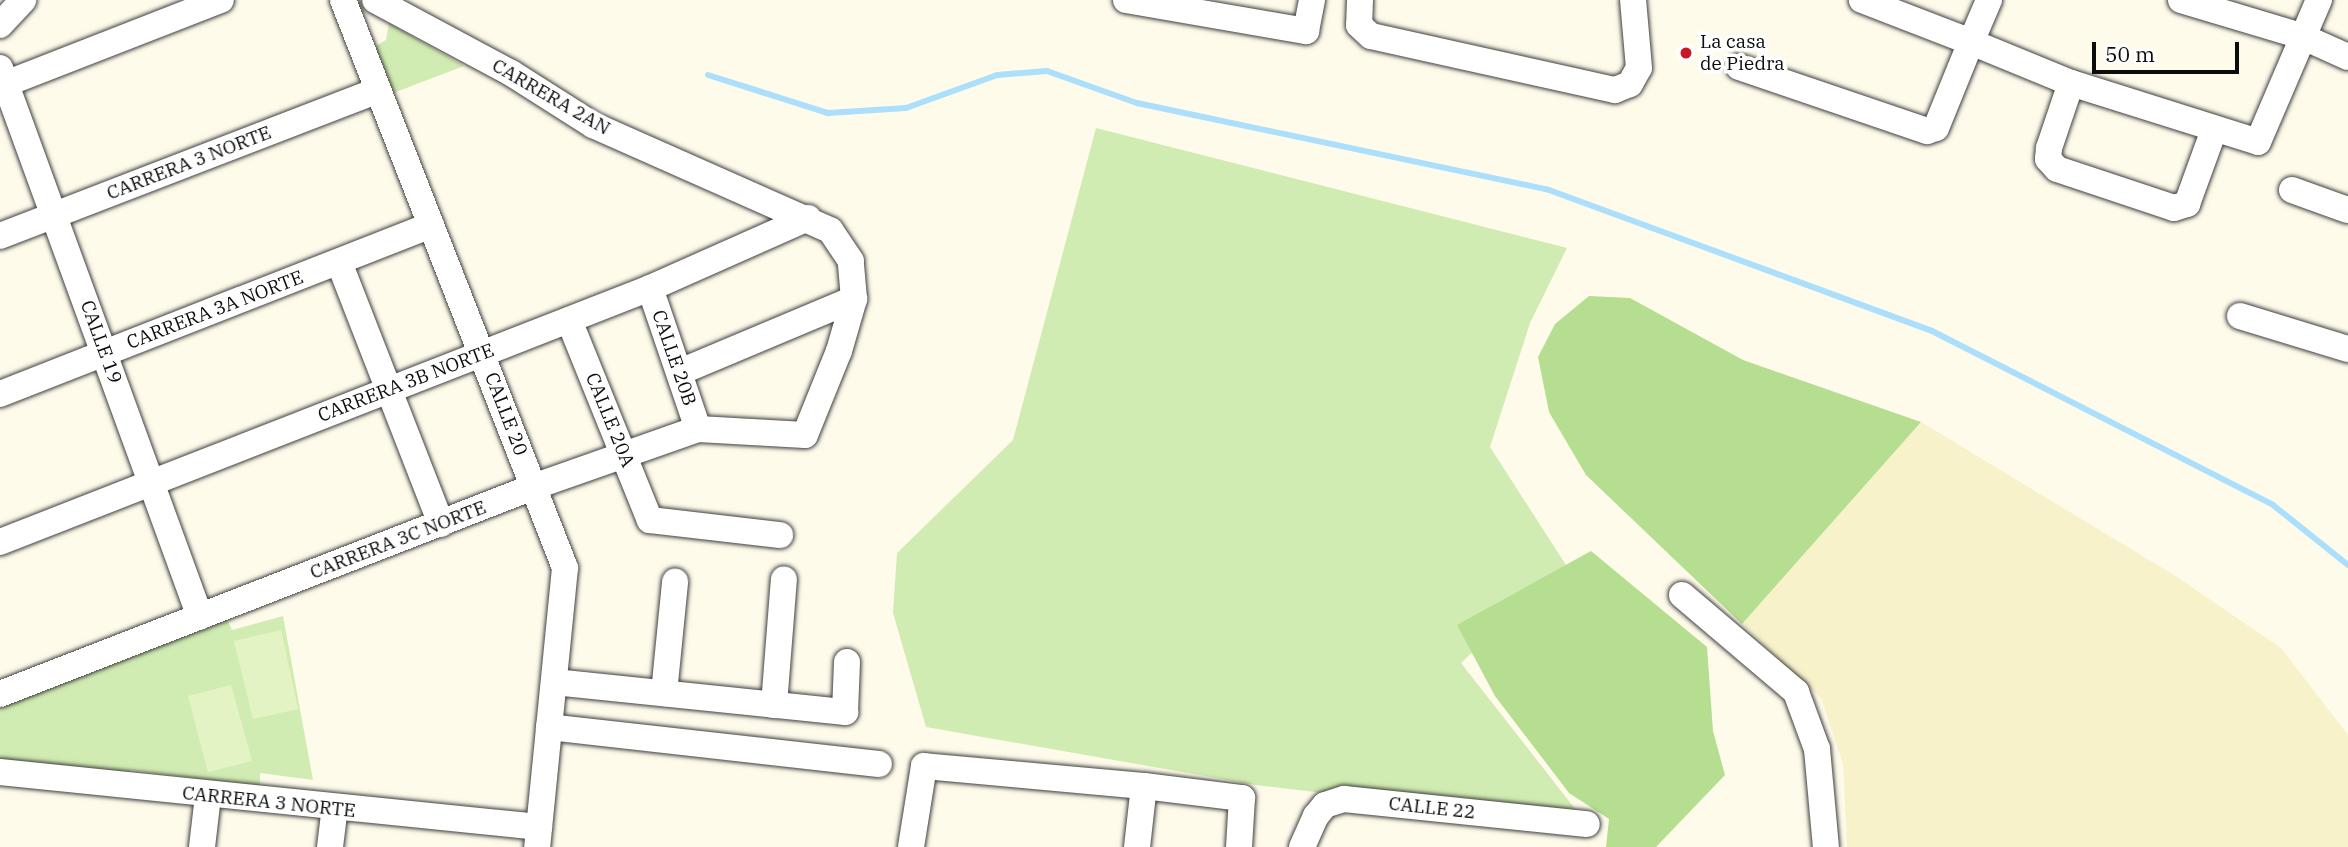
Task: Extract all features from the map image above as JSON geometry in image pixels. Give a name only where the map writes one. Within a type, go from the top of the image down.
[{"type":"street","points":[[0,25],[23,0]]},
{"type":"street","points":[[3,79],[220,0]]},
{"type":"street","name":"CALLE 20","points":[[343,0],[565,568],[538,837]]},
{"type":"street","name":"CARRERA 2AN","points":[[375,0],[511,73],[593,125],[831,230],[851,261],[854,299]]},
{"type":"street","points":[[1126,0],[1306,31],[1312,0]]},
{"type":"street","points":[[1360,0],[1359,25],[1371,36],[1615,90],[1630,84],[1639,68],[1633,0]]},
{"type":"street","points":[[1862,0],[2071,83],[2258,142],[2301,36],[2319,0]]},
{"type":"street","points":[[1739,67],[1927,131],[1936,128],[1989,0]]},
{"type":"street","points":[[2181,0],[2301,36],[2348,57]]},
{"type":"street","name":"CALLE 19","points":[[3,79],[55,214],[200,617]]},
{"type":"street","points":[[2071,83],[2049,148],[2048,159],[2057,169],[2174,208],[2187,204],[2214,130]]},
{"type":"street","name":"CARRERA 3 NORTE","points":[[0,236],[378,90]]},
{"type":"street","points":[[2291,190],[2348,210]]},
{"type":"street","name":"CARRERA 3B NORTE","points":[[0,542],[650,288],[808,218]]},
{"type":"street","name":"CARRERA 3A NORTE","points":[[0,394],[431,225]]},
{"type":"street","points":[[338,261],[386,391],[441,524]]},
{"type":"street","name":"CALLE 20B","points":[[650,288],[698,429]]},
{"type":"street","points":[[680,372],[854,299]]},
{"type":"street","name":"CARRERA 3C NORTE","points":[[0,694],[533,487],[698,429],[805,435],[839,351],[854,299]]},
{"type":"street","points":[[2240,316],[2348,349]]},
{"type":"street","name":"CALLE 20A","points":[[569,320],[650,520],[780,535]]},
{"type":"street","points":[[774,705],[784,579]]},
{"type":"street","points":[[664,693],[675,582]]},
{"type":"street","points":[[1682,596],[1796,692],[1817,749],[1826,847]]},
{"type":"street","points":[[554,682],[845,712],[848,662]]},
{"type":"street","points":[[549,727],[879,764]]},
{"type":"street","points":[[911,847],[925,766],[1242,798],[1240,847]]},
{"type":"street","name":"CARRERA 3 NORTE","points":[[0,772],[335,809],[538,837]]},
{"type":"street","points":[[1137,847],[1144,786]]},
{"type":"street","points":[[202,847],[208,796]]},
{"type":"street","name":"CALLE 22","points":[[1302,847],[1316,816],[1325,805],[1344,799],[1587,824]]},
{"type":"street","points":[[330,847],[335,809]]},
{"type":"shaded area","points":[[1921,422],[2174,575],[2281,648],[2348,735],[2348,847],[1847,847],[1843,764],[1821,698],[1742,624]]},
{"type":"green space","points":[[389,23],[464,66],[388,95],[366,42],[376,46],[386,40]]},
{"type":"green space","points":[[1096,128],[1567,248],[1530,323],[1490,447],[1566,565],[1461,663],[1587,824],[1256,785],[926,727],[893,613],[897,553],[1013,440]]},
{"type":"green space","points":[[1589,296],[1630,298],[1743,360],[1921,422],[1742,624],[1586,475],[1549,412],[1538,357],[1555,324]]},
{"type":"green space","points":[[1591,551],[1707,647],[1713,731],[1725,775],[1656,847],[1606,847],[1609,819],[1569,793],[1495,696],[1457,625]]},
{"type":"green space","points":[[283,616],[313,780],[260,773],[260,786],[130,770],[123,782],[0,764],[0,704],[226,617],[232,630]]},
{"type":"green space","points":[[281,630],[298,709],[253,719],[234,641]]},
{"type":"green space","points":[[231,685],[252,761],[208,772],[188,696]]},
{"type":"waterway","points":[[708,75],[828,113],[906,108],[997,75],[1047,71],[1137,103],[1549,190],[1932,331],[2273,505],[2348,565]]},
{"type":"place","name":"La casa de Piedra","points":[[1686,53]]}]
